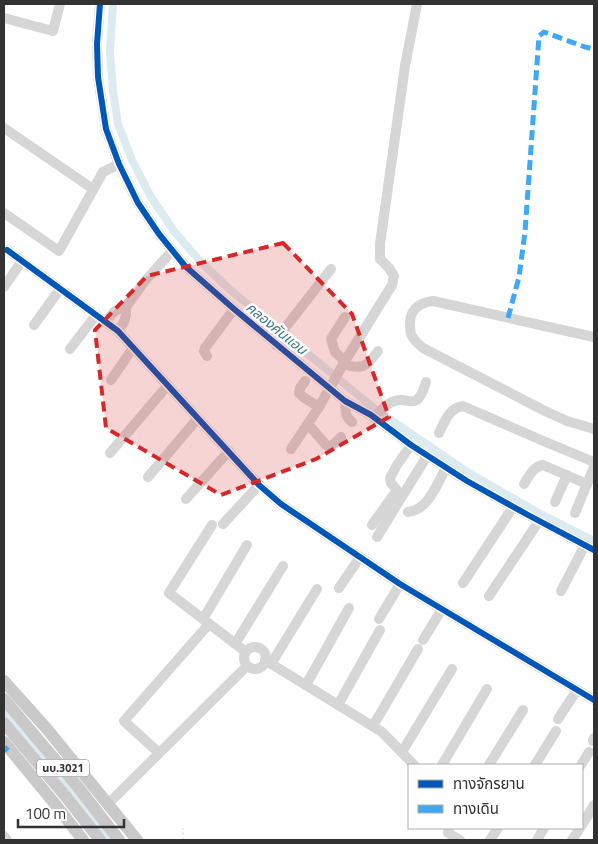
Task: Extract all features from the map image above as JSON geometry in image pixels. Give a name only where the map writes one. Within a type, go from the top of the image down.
[{"type":"main road","points":[[4,681],[47,729],[137,840]]},
{"type":"main road","name":"นบ.3021","points":[[4,699],[78,786],[119,840]]},
{"type":"main road","name":"นบ.3021","points":[[4,723],[100,840]]},
{"type":"main road","points":[[4,742],[83,840]]},
{"type":"main road","points":[[116,815],[130,840]]},
{"type":"street","points":[[4,18],[53,31],[60,4]]},
{"type":"street","points":[[100,4],[96,44],[98,76],[106,130],[118,164],[138,204],[185,266],[234,309],[277,341],[345,401],[376,415],[412,445],[446,468],[513,507],[594,550]]},
{"type":"street","points":[[291,449],[319,407],[392,285],[394,276],[380,259],[380,244],[405,66],[416,4]]},
{"type":"street","points":[[4,128],[93,189]]},
{"type":"street","points":[[4,213],[59,251],[103,172],[118,164]]},
{"type":"street","points":[[7,250],[118,331],[259,485],[281,504],[400,584],[594,700]]},
{"type":"street","points":[[118,331],[124,322],[126,307],[144,282],[172,251]]},
{"type":"street","points":[[4,287],[22,261]]},
{"type":"street","points":[[277,341],[285,328],[332,269]]},
{"type":"street","points":[[34,325],[60,289]]},
{"type":"street","points":[[594,337],[433,301],[419,305],[413,310],[410,318],[411,335],[423,348],[545,411],[567,421],[594,429]]},
{"type":"street","points":[[106,322],[117,309],[126,307]]},
{"type":"street","points":[[207,356],[204,351],[205,348],[234,309]]},
{"type":"street","points":[[70,349],[96,315]]},
{"type":"street","points":[[345,317],[331,339],[335,352],[343,364],[362,367],[371,362],[378,351]]},
{"type":"street","points":[[111,380],[134,348]]},
{"type":"street","points":[[305,381],[299,393],[319,407]]},
{"type":"street","points":[[376,415],[392,402],[399,400],[414,402],[418,400],[426,382]]},
{"type":"street","points":[[110,453],[168,386]]},
{"type":"street","points":[[345,401],[345,414],[352,422]]},
{"type":"street","points":[[439,432],[452,411],[464,406],[594,462]]},
{"type":"street","points":[[148,477],[198,418]]},
{"type":"street","points":[[308,424],[326,445],[332,446],[341,437]]},
{"type":"street","points":[[372,525],[397,490],[390,478],[412,445]]},
{"type":"street","points":[[186,499],[229,451]]},
{"type":"street","points":[[377,537],[427,456]]},
{"type":"street","points":[[524,484],[533,470],[543,465],[587,484]]},
{"type":"street","points":[[575,513],[594,467]]},
{"type":"street","points":[[408,512],[414,512],[422,507],[432,494],[446,468]]},
{"type":"street","points":[[555,502],[567,475]]},
{"type":"street","points":[[223,524],[259,485]]},
{"type":"street","points":[[463,583],[513,507]]},
{"type":"street","points":[[489,596],[539,521]]},
{"type":"street","points":[[212,525],[169,593],[246,652]]},
{"type":"street","points":[[160,753],[124,721],[206,621],[247,545]]},
{"type":"street","points":[[561,591],[584,545]]},
{"type":"street","points":[[339,588],[360,557]]},
{"type":"street","points":[[235,644],[283,566]]},
{"type":"street","points":[[379,619],[400,584]]},
{"type":"street","points":[[317,590],[268,662],[259,668],[253,669],[247,666],[244,659],[246,652],[252,648],[259,648],[264,653],[268,662],[382,732],[413,764]]},
{"type":"street","points":[[306,685],[349,608]]},
{"type":"street","points":[[374,726],[442,608]]},
{"type":"street","points":[[338,705],[380,630]]},
{"type":"street","points":[[108,804],[247,666]]},
{"type":"street","points":[[402,752],[452,669]]},
{"type":"street","points":[[443,764],[487,689]]},
{"type":"street","points":[[558,719],[577,690]]},
{"type":"street","points":[[490,764],[523,710]]},
{"type":"street","points":[[536,764],[556,731]]},
{"type":"street","points":[[582,764],[589,752]]},
{"type":"street","points":[[591,818],[594,805]]},
{"type":"street","points":[[449,829],[460,840]]},
{"type":"street","points":[[490,840],[497,829]]},
{"type":"street","points":[[537,840],[543,829]]},
{"type":"street","points":[[572,840],[579,829]]},
{"type":"street","points":[[4,836],[7,840]]},
{"type":"path","points":[[183,828],[183,840]]},
{"type":"highlighted area","points":[[283,243],[352,314],[389,417],[316,459],[221,495],[106,428],[95,330],[147,276]]},
{"type":"waterway","name":"คลองคันแอน","points":[[113,4],[110,52],[118,124],[132,160],[151,197],[174,231],[199,260],[229,289],[375,409],[469,473],[537,512],[594,541]]},
{"type":"waterway","points":[[4,712],[69,787],[108,840]]},
{"type":"marked path","points":[[508,318],[519,277],[525,232],[539,36],[544,32],[594,49]]},
{"type":"marked path","points":[[4,751],[8,747]]},
{"type":"cycle path","points":[[100,4],[97,44],[98,77],[106,129],[119,164],[138,203],[159,234],[185,266],[345,401],[371,415],[411,445],[467,481],[594,550]]},
{"type":"cycle path","points":[[7,250],[118,331],[259,485],[281,504],[400,584],[594,700]]}]
